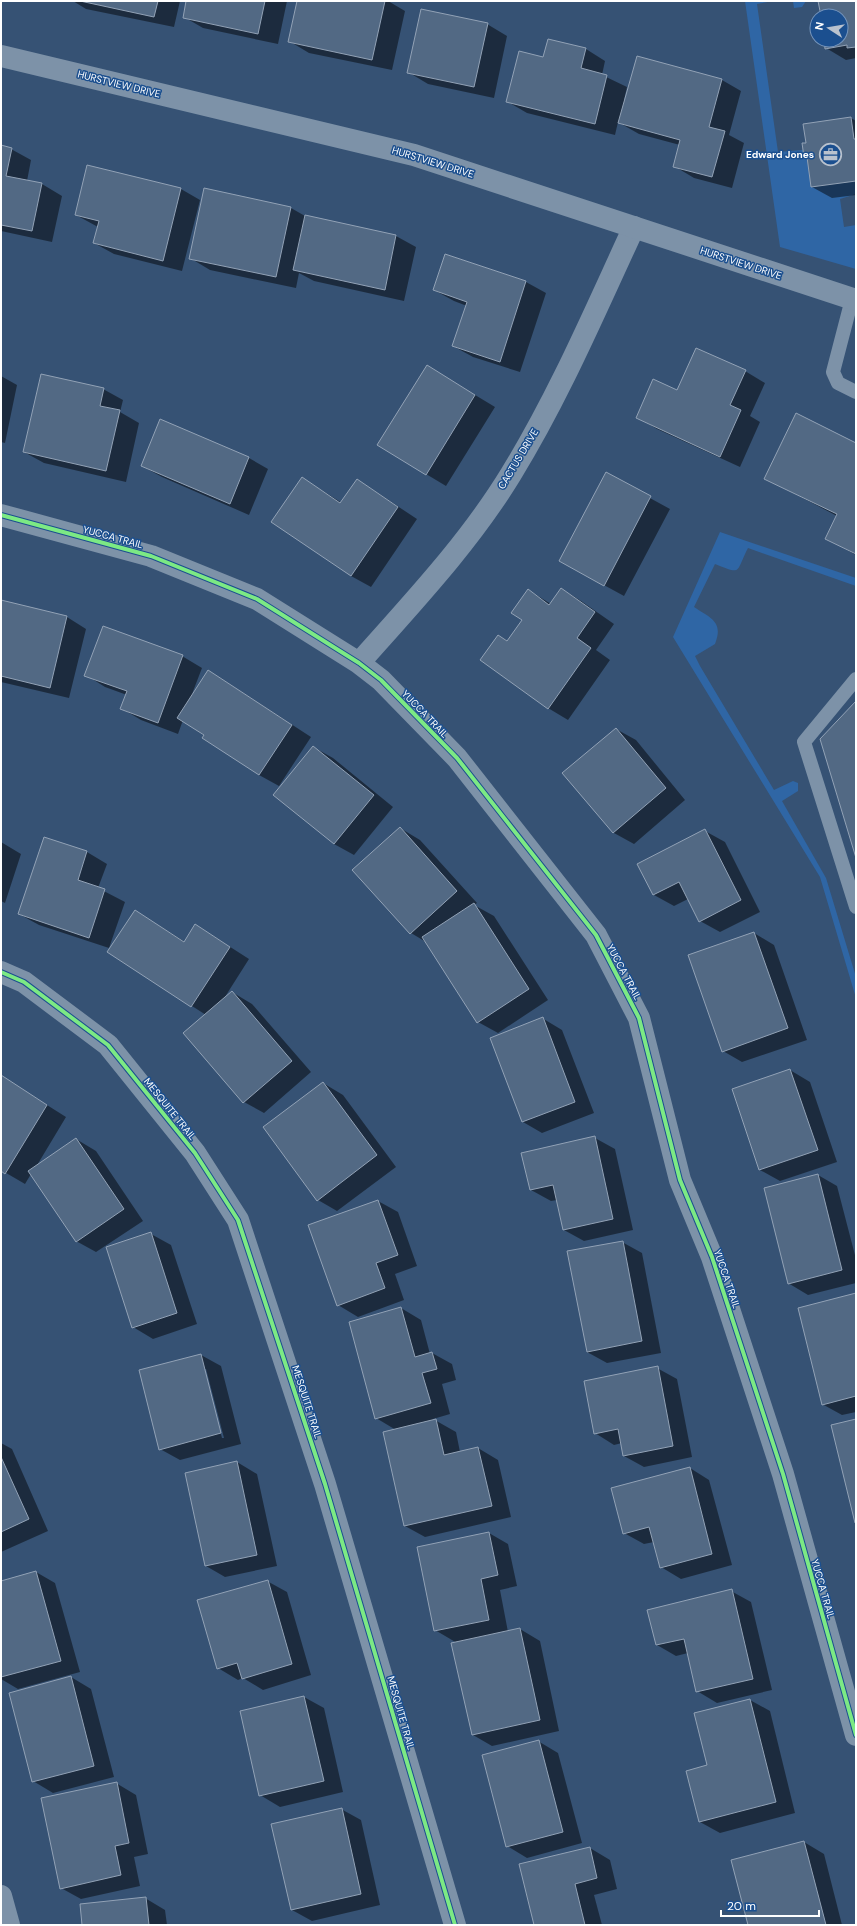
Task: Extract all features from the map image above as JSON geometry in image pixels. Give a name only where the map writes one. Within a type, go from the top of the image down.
[{"type":"street","name":"HURSTVIEW DRIVE","points":[[1,56],[414,155],[854,299]]},
{"type":"street","name":"CACTUS DRIVE","points":[[360,663],[460,548],[511,475],[559,388],[634,227]]},
{"type":"street","name":"YUCCA TRAIL","points":[[1,516],[151,556],[257,599],[360,663],[381,680],[457,758],[596,935],[639,1018],[680,1180],[712,1257],[783,1474],[856,1735]]},
{"type":"street","name":"MESQUITE TRAIL","points":[[1,972],[24,982],[108,1045],[195,1153],[238,1220],[325,1484],[455,1925]]},
{"type":"street","points":[[1,1896],[9,1925]]},
{"type":"lane","points":[[854,299],[833,372],[838,383],[856,392]]},
{"type":"lane","points":[[856,679],[804,742],[856,907]]},
{"type":"shaded area","points":[[745,1],[773,1],[757,4],[778,152],[803,150],[804,158],[807,157],[811,187],[856,181],[856,194],[840,199],[844,227],[856,225],[856,269],[780,247]]},
{"type":"shaded area","points":[[793,1],[806,1],[802,7],[794,8]]},
{"type":"shaded area","points":[[720,532],[856,578],[856,586],[748,548],[737,570],[730,570],[715,564],[694,607],[710,617],[717,625],[718,630],[715,644],[695,656],[700,666],[774,790],[793,781],[798,783],[798,791],[782,801],[826,878],[856,977],[856,998],[820,877],[673,637]]},
{"type":"building","points":[[80,1],[158,1],[154,17]]},
{"type":"building","points":[[186,1],[265,1],[258,34],[183,18]]},
{"type":"building","points":[[297,1],[385,1],[372,60],[288,42]]},
{"type":"building","points":[[818,1],[856,1],[856,47],[849,48],[849,8],[819,8]]},
{"type":"building","points":[[421,9],[488,23],[474,87],[407,73]]},
{"type":"building","points":[[548,39],[586,48],[581,68],[607,75],[595,124],[506,102],[519,51],[543,57]]},
{"type":"building","points":[[637,56],[722,79],[709,127],[725,131],[712,177],[673,167],[680,140],[618,123]]},
{"type":"building","name":"Edward Jones","points":[[851,117],[854,139],[856,139],[856,181],[811,187],[807,157],[804,158],[802,143],[806,143],[803,124]]},
{"type":"building","points":[[1,145],[12,148],[6,176],[42,183],[32,231],[1,225]]},
{"type":"building","points":[[87,165],[181,188],[163,261],[93,243],[99,221],[75,215]]},
{"type":"building","points":[[204,188],[291,207],[276,277],[189,259]]},
{"type":"building","points":[[305,215],[396,235],[385,290],[293,270]]},
{"type":"building","points":[[445,254],[526,281],[500,362],[452,346],[467,302],[433,290]]},
{"type":"building","points":[[696,348],[746,370],[730,405],[741,410],[720,457],[636,418],[653,379],[677,390]]},
{"type":"building","points":[[427,365],[475,395],[426,475],[377,445]]},
{"type":"building","points":[[41,374],[104,388],[100,406],[120,410],[106,471],[23,452]]},
{"type":"building","points":[[796,413],[856,443],[856,554],[825,539],[837,514],[764,479]]},
{"type":"building","points":[[160,419],[249,457],[230,504],[141,466]]},
{"type":"building","points":[[606,472],[651,496],[604,586],[559,561]]},
{"type":"building","points":[[302,477],[340,503],[357,479],[398,507],[351,576],[271,522]]},
{"type":"building","points":[[561,588],[595,612],[577,638],[591,648],[548,709],[480,660],[498,635],[507,641],[522,620],[511,613],[528,589],[549,605]]},
{"type":"building","points":[[1,600],[67,616],[50,688],[1,676]]},
{"type":"building","points":[[103,626],[183,655],[158,723],[120,709],[127,691],[84,676]]},
{"type":"building","points":[[208,670],[292,725],[259,775],[202,738],[204,735],[177,718]]},
{"type":"building","points":[[856,701],[856,858],[820,739]]},
{"type":"building","points":[[616,728],[666,788],[613,833],[562,773]]},
{"type":"building","points":[[313,746],[374,795],[334,844],[273,795]]},
{"type":"building","points":[[400,827],[457,891],[410,934],[352,870]]},
{"type":"building","points":[[705,829],[741,900],[699,922],[679,882],[653,895],[637,864]]},
{"type":"building","points":[[44,837],[87,851],[78,880],[105,889],[89,938],[18,914]]},
{"type":"building","points":[[474,903],[529,989],[477,1023],[422,937]]},
{"type":"building","points":[[135,910],[184,942],[195,924],[230,947],[191,1007],[107,952]]},
{"type":"building","points":[[754,932],[788,1028],[722,1052],[688,955]]},
{"type":"building","points":[[232,991],[292,1061],[243,1103],[183,1033]]},
{"type":"building","points":[[543,1017],[575,1102],[522,1122],[490,1038]]},
{"type":"building","points":[[790,1069],[818,1150],[759,1170],[732,1089]]},
{"type":"building","points":[[1,1075],[47,1105],[5,1174],[1,1171]]},
{"type":"building","points":[[323,1082],[377,1155],[317,1201],[263,1127]]},
{"type":"building","points":[[595,1136],[613,1219],[563,1230],[553,1185],[530,1190],[521,1153]]},
{"type":"building","points":[[76,1138],[124,1209],[76,1242],[28,1171]]},
{"type":"building","points":[[818,1174],[842,1270],[788,1284],[764,1188]]},
{"type":"building","points":[[378,1200],[398,1255],[376,1263],[385,1288],[337,1306],[308,1225]]},
{"type":"building","points":[[151,1232],[177,1313],[132,1328],[106,1247]]},
{"type":"building","points":[[623,1241],[642,1341],[587,1352],[567,1251]]},
{"type":"building","points":[[856,1293],[856,1396],[822,1405],[798,1308]]},
{"type":"building","points":[[401,1307],[415,1357],[432,1352],[437,1369],[422,1373],[431,1403],[375,1419],[349,1322]]},
{"type":"building","points":[[201,1354],[221,1433],[159,1450],[139,1370]]},
{"type":"building","points":[[658,1366],[673,1446],[623,1456],[618,1429],[594,1434],[584,1381]]},
{"type":"building","points":[[436,1419],[444,1455],[478,1447],[492,1506],[404,1526],[383,1432]]},
{"type":"building","points":[[856,1419],[856,1523],[855,1523],[831,1425]]},
{"type":"building","points":[[1,1457],[29,1519],[1,1532]]},
{"type":"building","points":[[237,1461],[257,1555],[205,1566],[185,1473]]},
{"type":"building","points":[[690,1467],[712,1554],[660,1568],[649,1527],[623,1534],[611,1488]]},
{"type":"building","points":[[489,1532],[498,1575],[481,1579],[489,1620],[434,1631],[417,1547]]},
{"type":"building","points":[[36,1571],[61,1661],[1,1677],[1,1581]]},
{"type":"building","points":[[268,1580],[292,1664],[242,1679],[237,1663],[217,1669],[197,1600]]},
{"type":"building","points":[[732,1589],[753,1679],[696,1692],[684,1639],[656,1645],[647,1610]]},
{"type":"building","points":[[520,1628],[540,1720],[472,1735],[451,1643]]},
{"type":"building","points":[[71,1676],[94,1766],[32,1782],[9,1693]]},
{"type":"building","points":[[304,1696],[324,1781],[259,1796],[240,1711]]},
{"type":"building","points":[[750,1699],[776,1802],[699,1822],[686,1771],[707,1765],[694,1713]]},
{"type":"building","points":[[539,1740],[563,1832],[506,1847],[482,1755]]},
{"type":"building","points":[[117,1782],[129,1843],[115,1846],[121,1875],[60,1889],[41,1798]]},
{"type":"building","points":[[342,1808],[361,1894],[291,1910],[271,1824]]},
{"type":"building","points":[[804,1841],[826,1925],[748,1925],[731,1860]]},
{"type":"building","points":[[590,1847],[597,1878],[575,1884],[585,1925],[534,1925],[519,1864]]},
{"type":"building","points":[[146,1897],[149,1925],[82,1925],[80,1904]]},
{"type":"cycle path","points":[[1,515],[151,556],[257,599],[359,663],[381,680],[457,758],[596,935],[639,1018],[680,1180],[712,1257],[783,1474],[856,1735]]},
{"type":"cycle path","points":[[1,972],[24,982],[108,1045],[195,1153],[238,1220],[325,1484],[455,1925]]},
{"type":"place","name":"Edward Jones","points":[[830,154]]}]
